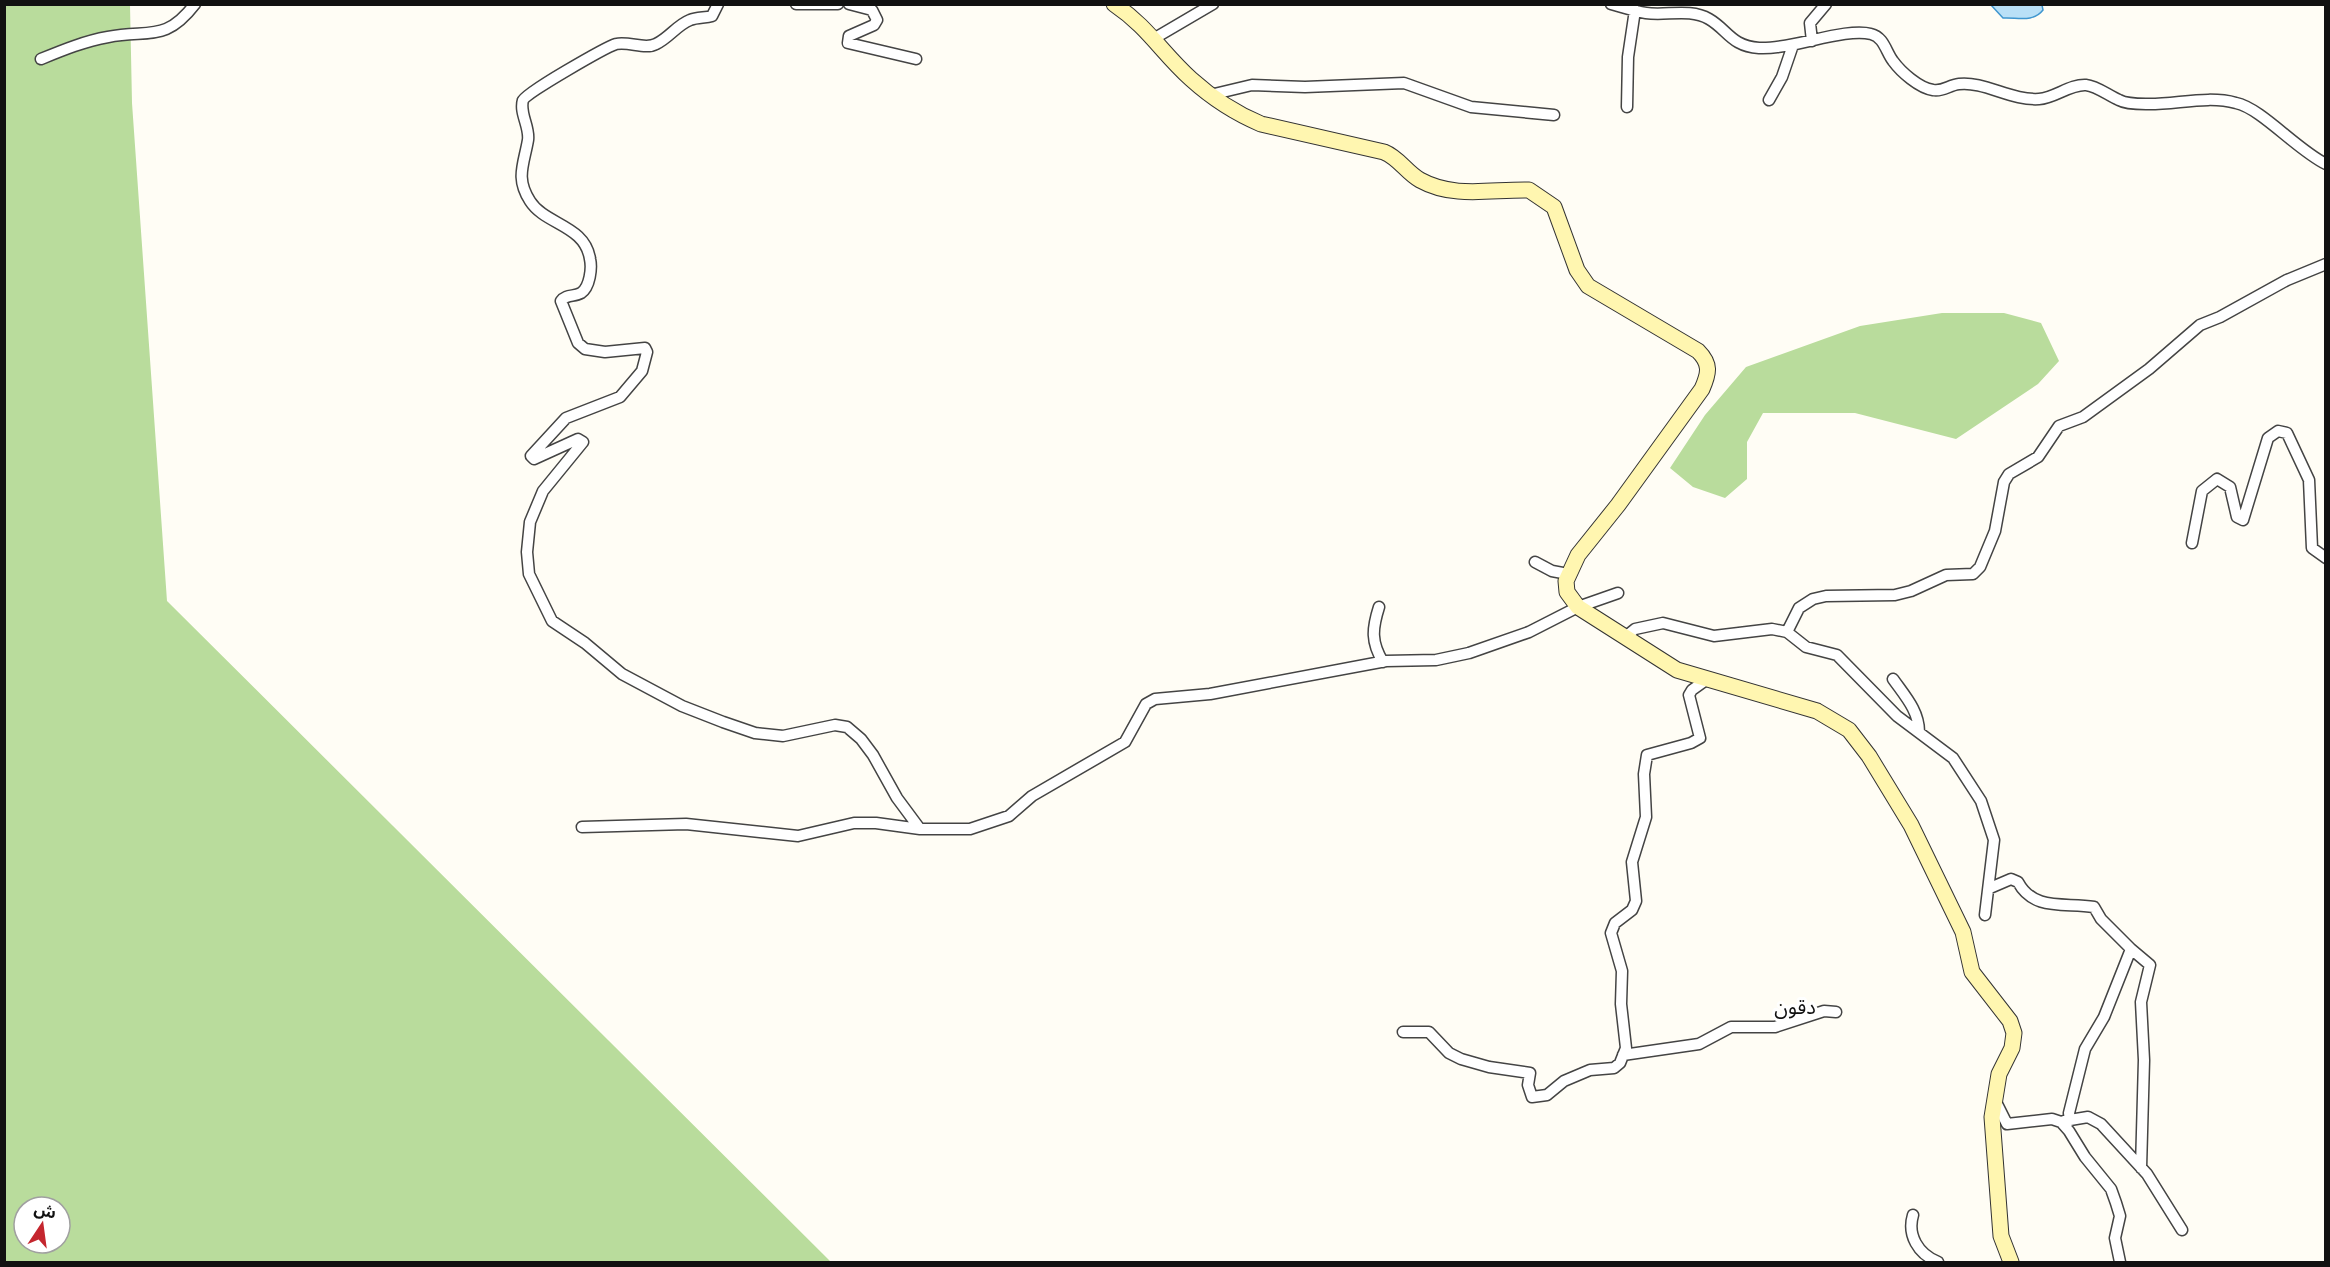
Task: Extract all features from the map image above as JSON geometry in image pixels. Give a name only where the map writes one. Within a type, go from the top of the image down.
[{"type":"main road","points":[[1114,4],[1155,38],[1189,77],[1210,95],[1236,112],[1261,124],[1384,152],[1392,155],[1408,172],[1436,188],[1450,191],[1529,190],[1554,207],[1577,270],[1588,286],[1698,351],[1706,359],[1708,375],[1702,389],[1618,505],[1578,555],[1568,574],[1567,592],[1578,607],[1677,670],[1817,711],[1850,730],[1869,756],[1911,825],[1963,932],[1972,972],[2010,1021],[2014,1033],[2012,1048],[1999,1074],[1992,1117],[2001,1236],[2012,1263]]},
{"type":"street","points":[[41,59],[106,37],[164,31],[175,26],[195,4]]},
{"type":"street","points":[[718,4],[712,16],[688,20],[654,45],[624,43],[607,48],[570,71],[536,87],[522,101],[528,137],[520,174],[525,193],[537,209],[577,235],[589,255],[590,270],[584,290],[580,294],[566,296],[561,302],[578,343],[585,349],[596,351],[645,348],[647,355],[637,379],[620,396],[566,418],[531,456],[534,459],[578,439],[583,442],[535,505],[527,539],[529,574],[548,615],[559,627],[585,643],[622,674],[682,706],[723,722],[768,735],[783,736],[835,725],[853,730],[873,755],[897,798],[920,829]]},
{"type":"street","points":[[796,4],[838,4]]},
{"type":"street","points":[[849,4],[872,10],[877,20],[874,25],[847,38],[848,43],[916,59]]},
{"type":"street","points":[[1155,38],[1213,4]]},
{"type":"street","points":[[1611,4],[1635,10],[1700,15],[1710,19],[1727,36],[1755,48],[1871,34],[1880,39],[1893,61],[1908,76],[1930,90],[1940,91],[1959,84],[2013,97],[2037,99],[2054,97],[2078,86],[2088,85],[2121,102],[2129,103],[2218,100],[2236,102],[2252,108],[2288,140],[2325,164]]},
{"type":"street","points":[[1812,41],[1810,24],[1826,4]]},
{"type":"street","points":[[1627,107],[1628,57],[1635,10]]},
{"type":"street","points":[[1769,100],[1782,77],[1793,45]]},
{"type":"street","points":[[1210,95],[1252,85],[1305,87],[1404,83],[1471,107],[1554,115]]},
{"type":"street","points":[[1787,632],[1799,608],[1813,599],[1826,596],[1895,595],[1911,591],[1946,574],[1973,574],[1980,567],[1995,531],[2004,482],[2009,474],[2038,457],[2059,426],[2083,417],[2150,369],[2200,325],[2220,317],[2287,280],[2325,264]]},
{"type":"street","points":[[2192,543],[2202,491],[2217,479],[2230,487],[2237,517],[2242,520],[2268,438],[2278,430],[2287,433],[2309,480],[2312,548],[2325,558]]},
{"type":"street","points":[[1535,562],[1552,571],[1568,574]]},
{"type":"street","points":[[582,827],[686,824],[798,836],[854,824],[876,823],[920,829],[970,829],[1009,816],[1032,796],[1125,742],[1146,704],[1155,699],[1210,694],[1383,662],[1436,660],[1469,653],[1529,632],[1578,607],[1618,593]]},
{"type":"street","points":[[1379,607],[1372,628],[1374,648],[1383,662]]},
{"type":"street","points":[[1624,638],[1635,629],[1663,623],[1714,636],[1729,636],[1757,630],[1787,632],[1806,646],[1837,655],[1897,716],[1953,758],[1967,775],[1984,807],[1994,840],[1985,915]]},
{"type":"street","points":[[1893,679],[1912,706],[1919,722],[1919,732]]},
{"type":"street","points":[[1403,1032],[1429,1032],[1449,1053],[1461,1059],[1489,1067],[1530,1073],[1528,1085],[1532,1097],[1547,1095],[1564,1081],[1590,1070],[1614,1068],[1623,1054],[1626,1035],[1621,1005],[1622,971],[1611,933],[1615,924],[1632,910],[1636,901],[1632,862],[1646,818],[1644,774],[1647,755],[1691,743],[1700,738],[1689,695],[1706,680]]},
{"type":"street","points":[[1990,888],[2011,879],[2018,882],[2024,893],[2038,902],[2061,906],[2094,907],[2101,919],[2131,950],[2150,964],[2141,1002],[2144,1060],[2141,1167]]},
{"type":"street","points":[[2065,1121],[2085,1049],[2104,1017],[2131,950]]},
{"type":"street","points":[[1623,1054],[1699,1044],[1731,1027],[1775,1027],[1824,1011],[1836,1012]]},
{"type":"street","points":[[1994,1096],[1998,1110],[2007,1124],[2015,1126],[2039,1119],[2065,1121],[2088,1117],[2095,1119],[2141,1167],[2182,1230]]},
{"type":"street","points":[[2065,1121],[2111,1189],[2120,1216],[2115,1238],[2120,1263]]},
{"type":"street","points":[[1913,1215],[1910,1226],[1914,1240],[1929,1258],[1938,1263]]},
{"type":"green space","points":[[5,5],[130,5],[132,103],[167,601],[831,1262],[5,1262]]},
{"type":"green space","points":[[1942,313],[2004,313],[2041,323],[2059,361],[2038,384],[1956,439],[1855,413],[1763,413],[1747,442],[1747,479],[1725,498],[1693,487],[1670,468],[1705,415],[1746,367],[1860,326]]},
{"type":"water","points":[[1991,5],[2042,5],[2043,10],[2030,18],[2003,18]]},
{"type":"district","name":"دقون","points":[[1795,1007]]}]
